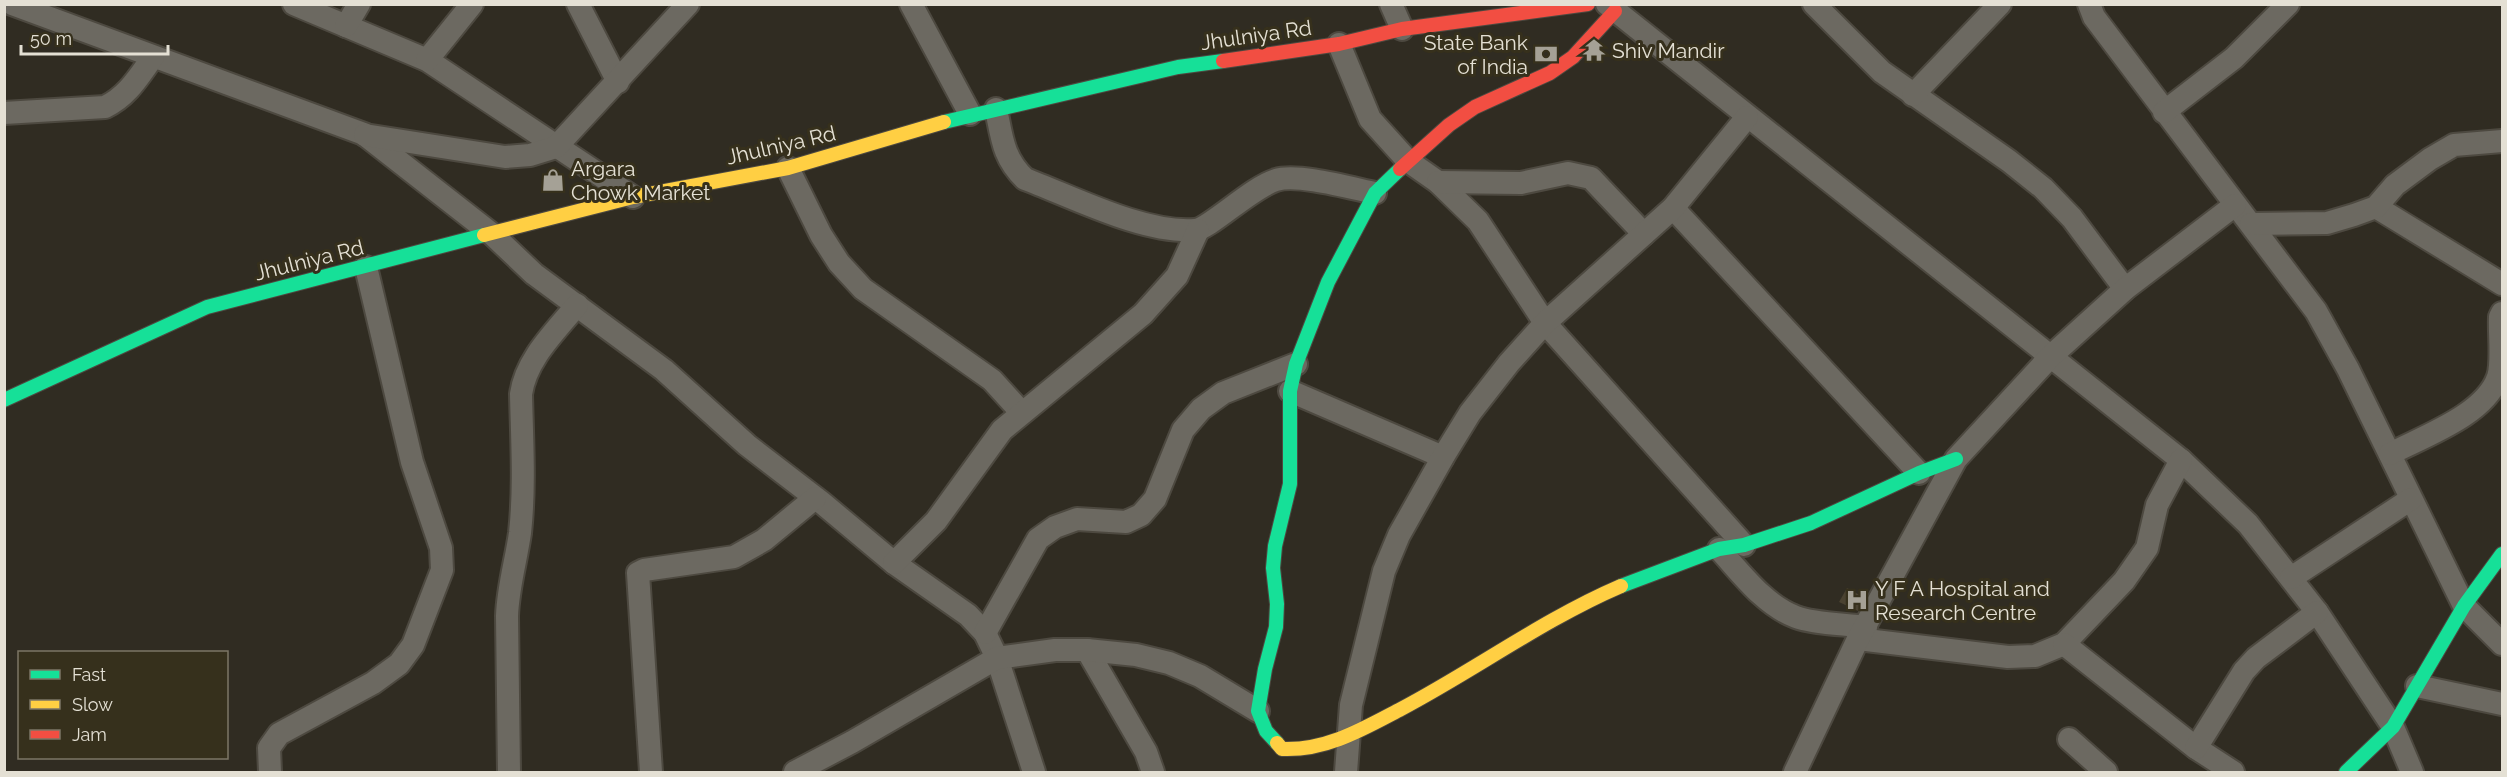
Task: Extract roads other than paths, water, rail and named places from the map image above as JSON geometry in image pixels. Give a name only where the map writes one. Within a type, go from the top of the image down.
[{"type":"street","points":[[12,4],[364,134],[506,157],[530,155],[556,147],[688,4]]},
{"type":"street","points":[[294,4],[427,60],[633,197]]},
{"type":"street","points":[[346,26],[359,4]]},
{"type":"street","points":[[427,60],[472,4]]},
{"type":"street","points":[[578,4],[618,82]]},
{"type":"street","points":[[911,4],[970,114]]},
{"type":"street","points":[[1391,4],[1402,28]]},
{"type":"street","name":"Jhulniya Rd","points":[[4,400],[207,307],[633,197],[788,168],[970,114],[1178,67],[1339,44],[1402,28],[1588,4]]},
{"type":"street","points":[[1814,4],[1882,72],[2009,161],[2043,188],[2072,218],[2125,289]]},
{"type":"street","points":[[1913,95],[2000,4]]},
{"type":"street","points":[[2089,4],[2094,17],[2164,112],[2316,310],[2464,606],[2502,644]]},
{"type":"street","points":[[2164,112],[2234,58],[2288,4]]},
{"type":"street","points":[[1956,459],[1919,472],[1811,523],[1744,545],[1719,549],[1655,572],[1589,600],[1438,690],[1348,737],[1302,750],[1282,749],[1266,731],[1258,711],[1265,669],[1276,627],[1277,604],[1273,568],[1275,546],[1290,484],[1290,391],[1296,364],[1328,282],[1375,193],[1408,160],[1475,106],[1550,74],[1573,57],[1611,8],[2181,460],[2248,524],[2317,612],[2393,727],[2412,772]]},
{"type":"street","points":[[1339,44],[1371,119],[1408,160],[1438,182],[1478,221],[1545,323],[1744,545]]},
{"type":"street","points":[[4,113],[105,107],[117,102],[128,91],[153,57]]},
{"type":"street","points":[[996,109],[1005,152],[1012,167],[1025,179],[1136,221],[1169,230],[1198,230]]},
{"type":"street","points":[[1346,772],[1351,705],[1384,571],[1399,535],[1443,457],[1470,413],[1509,363],[1545,323],[1673,208],[1747,117]]},
{"type":"street","points":[[364,134],[493,235],[534,273],[664,370],[747,445],[816,498],[894,563],[968,615],[985,633],[997,658],[1034,772]]},
{"type":"street","points":[[2251,224],[2326,223],[2376,207],[2395,185],[2430,159],[2454,145],[2502,141]]},
{"type":"street","points":[[788,168],[839,263],[863,289],[992,380],[1022,412]]},
{"type":"street","points":[[1438,182],[1521,183],[1568,173],[1591,178],[1644,234]]},
{"type":"street","points":[[894,563],[936,521],[955,498],[983,453],[1002,430],[1143,314],[1162,295],[1177,276],[1198,230],[1253,190],[1277,179],[1302,179],[1375,193]]},
{"type":"street","points":[[1795,772],[1862,633],[1956,459],[2050,357],[2125,289],[2235,205]]},
{"type":"street","points":[[2376,207],[2502,284]]},
{"type":"street","points":[[1673,208],[1919,472]]},
{"type":"street","points":[[270,772],[269,748],[279,734],[373,683],[406,656],[423,624],[442,570],[441,548],[412,462],[366,267]]},
{"type":"street","points":[[509,772],[506,644],[508,592],[522,510],[521,394],[527,369],[577,305]]},
{"type":"street","points":[[2390,454],[2471,411],[2489,394],[2499,376],[2502,312]]},
{"type":"street","points":[[985,633],[1038,539],[1055,527],[1077,519],[1126,522],[1141,515],[1155,498],[1183,430],[1201,409],[1223,393],[1296,364]]},
{"type":"street","points":[[1290,391],[1443,457]]},
{"type":"street","points":[[1719,549],[1756,589],[1779,609],[1798,618],[1862,633],[2008,657],[2035,656],[2064,644],[2124,581],[2147,548],[2157,505],[2181,460]]},
{"type":"street","points":[[651,772],[638,573],[644,570],[734,557],[764,540],[816,498]]},
{"type":"street","points":[[2290,578],[2411,499]]},
{"type":"street","points":[[2346,772],[2393,727],[2464,606],[2502,554]]},
{"type":"street","points":[[2196,747],[2244,670],[2256,658],[2317,612]]},
{"type":"street","points":[[2064,644],[2196,747],[2233,772]]},
{"type":"street","points":[[795,772],[852,742],[997,658],[1055,650],[1087,650],[1136,655],[1169,663],[1200,676],[1258,711]]},
{"type":"street","points":[[1087,650],[1146,752],[1153,772]]},
{"type":"street","points":[[2417,686],[2502,704]]},
{"type":"street","points":[[2069,739],[2106,772]]},
{"type":"place","name":"Shiv Mandir","points":[[1594,50]]},
{"type":"place","name":"State Bank of India","points":[[1546,54]]},
{"type":"place","name":"Argara Chowk Market","points":[[553,180]]},
{"type":"place","name":"Y F A Hospital and Research Centre","points":[[1857,600]]}]
